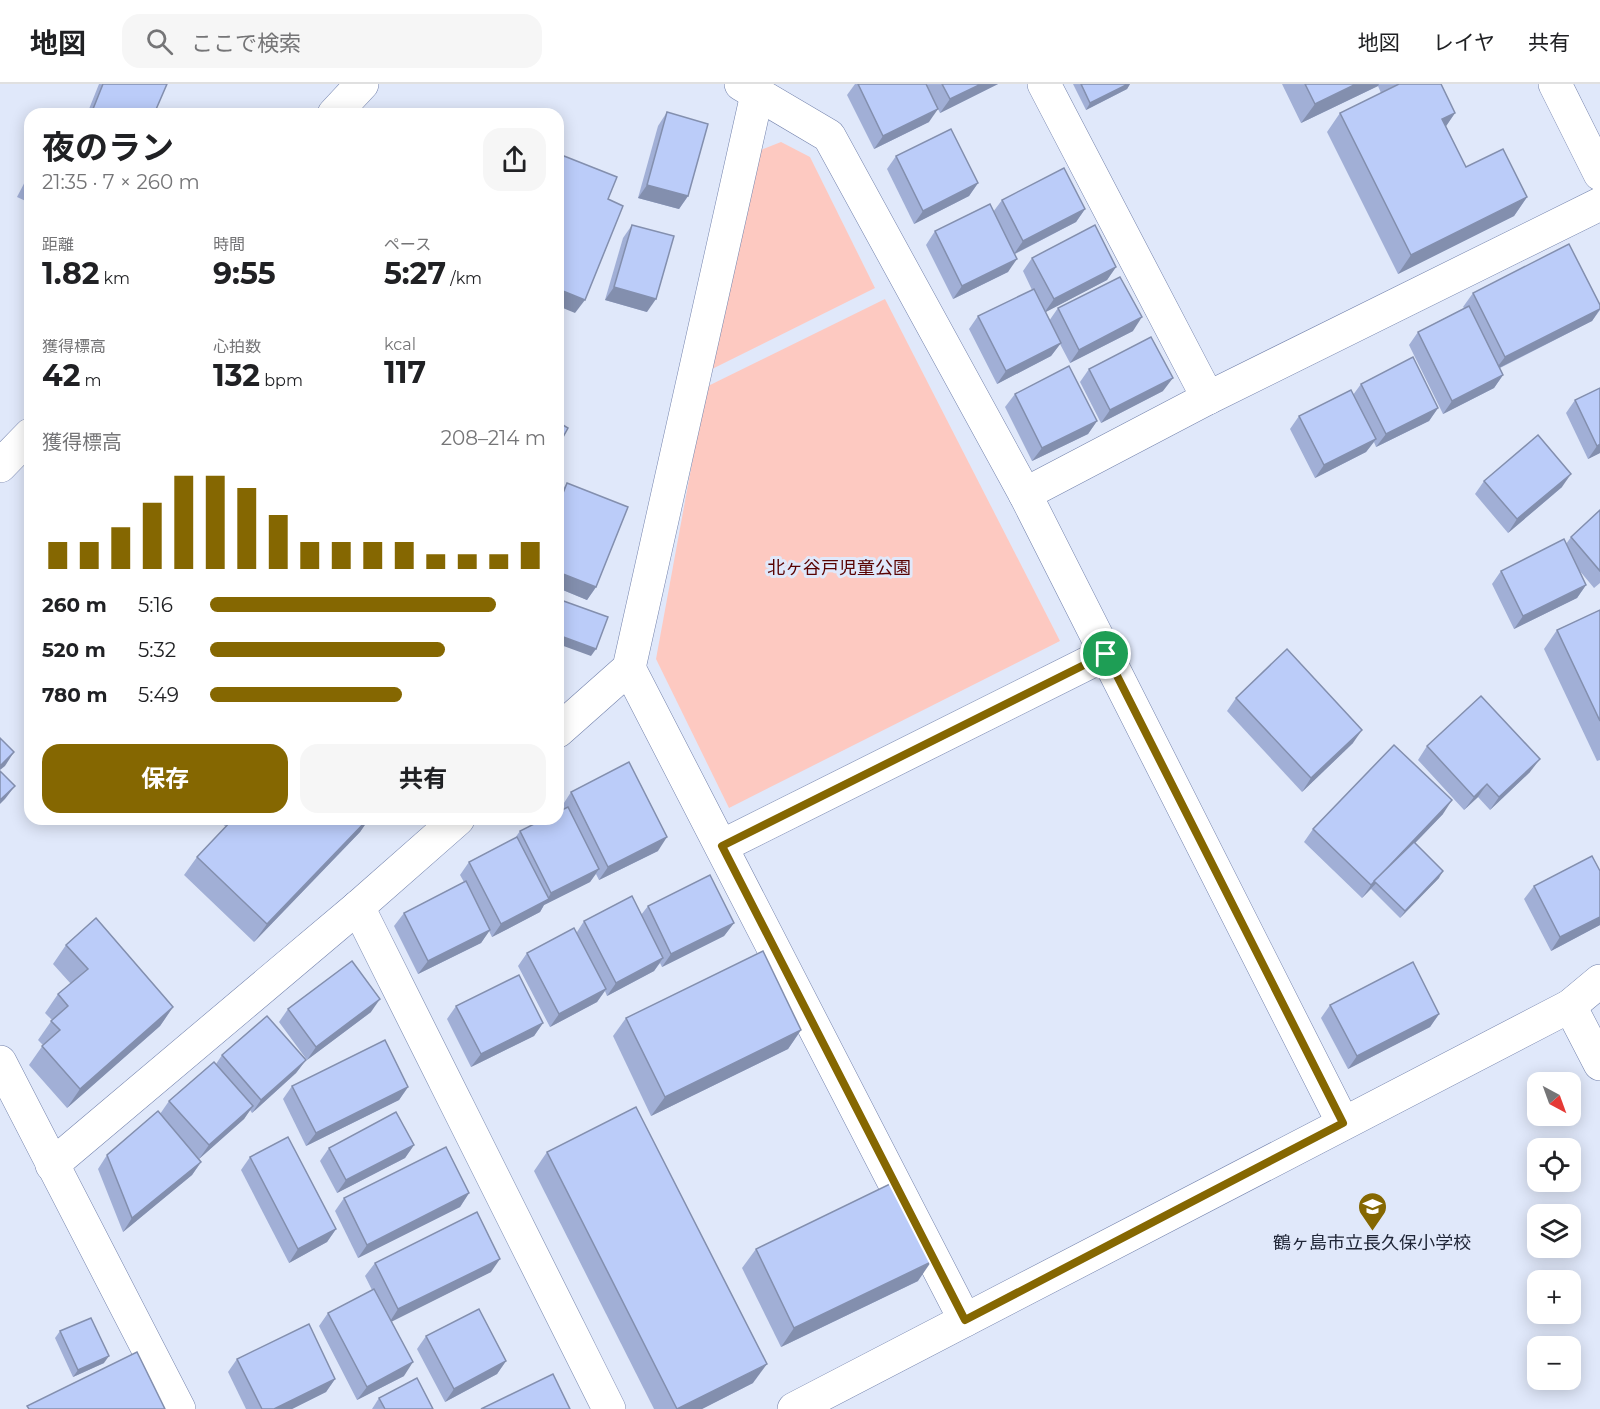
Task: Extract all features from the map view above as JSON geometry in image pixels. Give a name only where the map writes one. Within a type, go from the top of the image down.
[{"type":"street","points":[[340,108],[362,84]]},
{"type":"street","points":[[1044,84],[1208,398]]},
{"type":"street","points":[[1556,84],[1600,174]]},
{"type":"street","points":[[564,726],[629,668],[749,89],[829,136],[1025,494],[1343,1123]]},
{"type":"street","points":[[1025,494],[1208,398],[1600,204]]},
{"type":"street","points":[[0,466],[24,441]]},
{"type":"street","points":[[722,846],[1106,654]]},
{"type":"street","points":[[629,668],[965,1320]]},
{"type":"street","points":[[52,1165],[358,907],[451,825]]},
{"type":"street","points":[[358,907],[609,1409]]},
{"type":"street","points":[[794,1409],[1570,1006],[1600,981]]},
{"type":"street","points":[[1570,1006],[1600,1064]]},
{"type":"street","points":[[0,1062],[179,1409]]},
{"type":"green space","points":[[781,142],[810,157],[875,288],[706,372],[761,150]]},
{"type":"green space","name":"北ヶ谷戸児童公園","points":[[885,299],[1060,641],[729,808],[656,659],[706,387]]},
{"type":"building","points":[[103,84],[167,84],[157,108],[93,108]]},
{"type":"building","points":[[858,84],[926,84],[938,109],[883,136]]},
{"type":"building","points":[[942,84],[981,84],[950,99]]},
{"type":"building","points":[[1081,84],[1128,84],[1090,103]]},
{"type":"building","points":[[1305,84],[1356,84],[1315,104]]},
{"type":"building","points":[[1399,84],[1441,84],[1455,113],[1442,119],[1466,167],[1503,149],[1527,197],[1411,255],[1340,113]]},
{"type":"building","points":[[667,112],[708,124],[688,196],[647,185]]},
{"type":"building","points":[[951,129],[978,183],[923,211],[896,156]]},
{"type":"building","points":[[564,156],[617,177],[608,199],[623,206],[585,300],[564,291]]},
{"type":"building","points":[[1064,168],[1085,209],[1023,241],[1002,200]]},
{"type":"building","points":[[990,204],[1017,259],[962,286],[935,231]]},
{"type":"building","points":[[632,225],[674,236],[656,299],[614,287]]},
{"type":"building","points":[[1095,225],[1116,267],[1054,299],[1032,258]]},
{"type":"building","points":[[1569,244],[1600,309],[1505,357],[1473,293]]},
{"type":"building","points":[[1120,277],[1142,317],[1079,350],[1058,308]]},
{"type":"building","points":[[1034,289],[1061,343],[1006,371],[978,316]]},
{"type":"building","points":[[1469,306],[1503,375],[1452,401],[1418,332]]},
{"type":"building","points":[[1151,337],[1173,378],[1110,410],[1089,369]]},
{"type":"building","points":[[1413,357],[1438,408],[1386,434],[1361,384]]},
{"type":"building","points":[[1069,366],[1097,421],[1042,448],[1015,394]]},
{"type":"building","points":[[1600,388],[1600,444],[1597,446],[1575,400]]},
{"type":"building","points":[[1351,390],[1376,439],[1324,465],[1299,416]]},
{"type":"building","points":[[1538,435],[1571,474],[1517,519],[1484,481]]},
{"type":"building","points":[[567,483],[628,507],[596,587],[564,574],[564,491]]},
{"type":"building","points":[[1600,510],[1600,571],[1571,537]]},
{"type":"building","points":[[1564,539],[1586,585],[1523,616],[1501,571]]},
{"type":"building","points":[[564,601],[608,617],[596,649],[564,637]]},
{"type":"building","points":[[1600,610],[1600,721],[1557,630]]},
{"type":"building","points":[[1287,649],[1362,730],[1311,778],[1236,698]]},
{"type":"building","points":[[1481,696],[1540,759],[1499,797],[1487,784],[1474,797],[1427,746]]},
{"type":"building","points":[[0,738],[14,752],[0,766]]},
{"type":"building","points":[[1394,745],[1452,800],[1371,885],[1313,829]]},
{"type":"building","points":[[629,762],[667,837],[608,867],[571,792]]},
{"type":"building","points":[[0,771],[15,786],[0,800]]},
{"type":"building","points":[[568,807],[599,869],[551,893],[520,831],[532,825],[564,825],[564,809]]},
{"type":"building","points":[[227,825],[362,825],[267,924],[197,857]]},
{"type":"building","points":[[517,837],[549,899],[501,924],[469,862]]},
{"type":"building","points":[[1414,842],[1443,871],[1405,911],[1374,881]]},
{"type":"building","points":[[1592,856],[1600,871],[1600,917],[1560,937],[1534,886]]},
{"type":"building","points":[[710,875],[734,923],[671,954],[648,906]]},
{"type":"building","points":[[466,881],[490,930],[428,961],[404,913]]},
{"type":"building","points":[[632,896],[663,958],[616,983],[584,921]]},
{"type":"building","points":[[96,918],[173,1007],[80,1089],[42,1046],[60,1030],[51,1021],[68,1006],[58,994],[88,969],[66,945]]},
{"type":"building","points":[[574,928],[606,989],[559,1014],[527,953]]},
{"type":"building","points":[[763,951],[801,1030],[665,1097],[626,1018]]},
{"type":"building","points":[[352,961],[380,999],[316,1047],[288,1009]]},
{"type":"building","points":[[1413,962],[1439,1014],[1357,1056],[1330,1005]]},
{"type":"building","points":[[519,975],[543,1023],[481,1054],[456,1006]]},
{"type":"building","points":[[267,1016],[306,1060],[261,1100],[222,1055]]},
{"type":"building","points":[[385,1040],[408,1087],[316,1133],[292,1086]]},
{"type":"building","points":[[214,1062],[253,1106],[209,1145],[169,1101]]},
{"type":"building","points":[[636,1107],[767,1364],[677,1409],[547,1152]]},
{"type":"building","points":[[158,1111],[201,1162],[132,1218],[107,1155]]},
{"type":"building","points":[[396,1112],[414,1145],[346,1180],[329,1148]]},
{"type":"building","points":[[288,1137],[336,1229],[298,1249],[250,1157]]},
{"type":"building","points":[[446,1147],[469,1193],[367,1245],[344,1198]]},
{"type":"building","points":[[892,1183],[931,1262],[794,1328],[756,1249]]},
{"type":"building","points":[[477,1212],[500,1259],[398,1309],[375,1263]]},
{"type":"building","points":[[374,1289],[413,1362],[367,1387],[328,1313]]},
{"type":"building","points":[[479,1309],[506,1361],[454,1389],[426,1336]]},
{"type":"building","points":[[91,1318],[109,1356],[78,1370],[60,1331]]},
{"type":"building","points":[[309,1324],[335,1379],[274,1409],[262,1409],[237,1359]]},
{"type":"building","points":[[137,1352],[165,1409],[29,1409],[27,1406]]},
{"type":"building","points":[[553,1374],[570,1409],[481,1409]]},
{"type":"building","points":[[417,1378],[433,1409],[385,1409],[379,1398]]},
{"type":"place","name":"鶴ヶ島市立長久保小学校","points":[[1372,1232]]},
{"type":"route","points":[[1106,654],[1343,1123],[965,1320],[722,846],[1106,654]]}]
